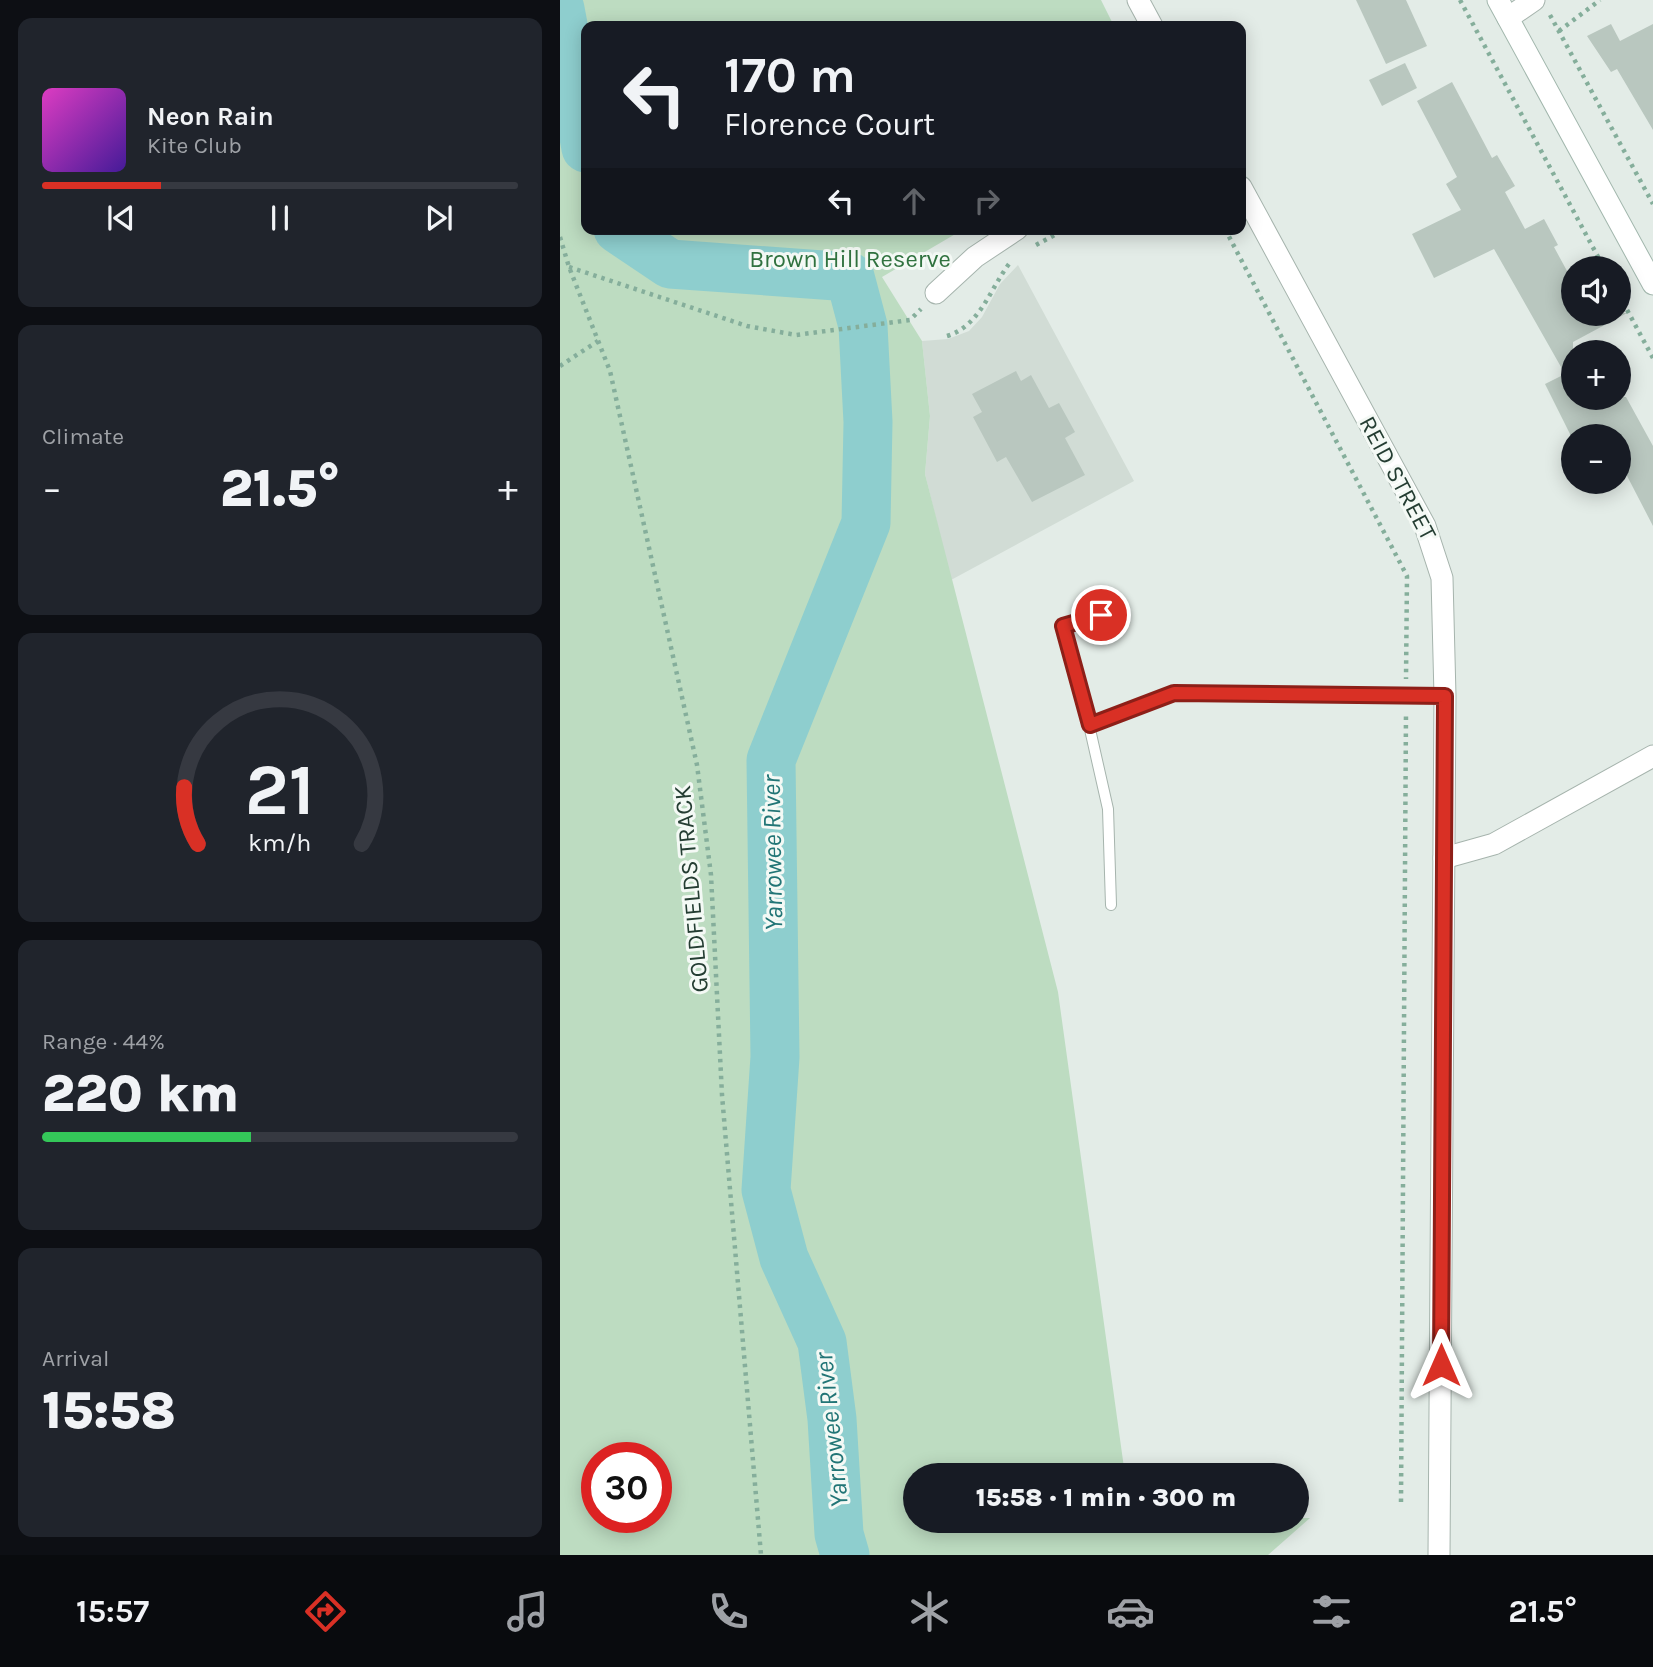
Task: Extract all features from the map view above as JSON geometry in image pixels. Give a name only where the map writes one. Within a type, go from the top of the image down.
[{"type":"street","points":[[1138,0],[1149,21]]},
{"type":"street","points":[[1541,5],[1503,9],[1653,284]]},
{"type":"street","name":"REID STREET","points":[[1246,196],[1434,546],[1443,594],[1445,696],[1439,1555]]},
{"type":"street","points":[[936,293],[986,248],[1007,235]]},
{"type":"street","points":[[1444,858],[1494,844],[1653,756]]},
{"type":"lane","points":[[1101,615],[1063,626],[1090,725],[1108,809],[1111,905]]},
{"type":"lane","points":[[1090,725],[1174,693],[1445,696]]},
{"type":"path","points":[[1460,0],[1598,256]]},
{"type":"path","points":[[1559,31],[1600,0]]},
{"type":"path","points":[[1541,5],[1559,31],[1653,204]]},
{"type":"path","points":[[1025,251],[1055,235]]},
{"type":"path","points":[[1227,235],[1407,576],[1401,1502]]},
{"type":"path","name":"GOLDFIELDS TRACK","points":[[560,237],[610,371],[697,765],[711,875],[722,1095],[761,1555]]},
{"type":"path","points":[[947,336],[960,332],[973,321],[1014,257]]},
{"type":"path","points":[[569,267],[747,326],[796,335],[910,320],[936,293]]},
{"type":"path","points":[[1631,317],[1653,358]]},
{"type":"path","points":[[560,366],[598,341]]},
{"type":"shaded area","points":[[1018,265],[1134,481],[951,580],[925,474],[930,416],[922,341],[948,339],[969,331],[982,317],[1000,284]]},
{"type":"green space","name":"Brown Hill Reserve","points":[[560,0],[1101,0],[1112,21],[581,21],[581,235],[954,235],[882,277],[922,341],[930,416],[925,474],[1058,992],[1123,1463],[903,1463],[903,1533],[1293,1533],[1268,1555],[560,1555]]},
{"type":"building","points":[[1356,0],[1406,0],[1427,46],[1386,64]]},
{"type":"building","points":[[1611,24],[1620,41],[1653,24],[1653,130],[1617,69],[1611,72],[1587,36]]},
{"type":"building","points":[[1405,63],[1417,88],[1382,106],[1369,80]]},
{"type":"building","points":[[1452,82],[1492,158],[1497,155],[1515,186],[1505,192],[1525,229],[1544,219],[1558,245],[1554,247],[1561,260],[1561,326],[1603,326],[1577,340],[1561,340],[1561,367],[1494,249],[1434,278],[1412,234],[1461,210],[1446,184],[1457,177],[1417,101]]},
{"type":"building","points":[[1016,371],[1021,381],[1031,375],[1049,408],[1059,403],[1075,432],[1065,438],[1085,475],[1032,502],[1006,457],[997,462],[973,417],[982,412],[972,394]]},
{"type":"building","points":[[1561,376],[1561,410],[1631,410],[1631,406],[1653,446],[1653,526],[1631,484],[1631,424],[1565,424],[1545,384]]},
{"type":"waterway","name":"Yarrowee River","points":[[560,9],[581,121]]},
{"type":"waterway","name":"Yarrowee River","points":[[627,235],[670,264],[850,277],[863,326],[868,422],[866,523],[771,760],[775,1057],[766,1190],[784,1258],[822,1342],[832,1419],[839,1534],[845,1555]]},
{"type":"route","points":[[1101,615],[1063,626],[1090,725],[1174,693],[1445,696],[1441,1365]]}]
